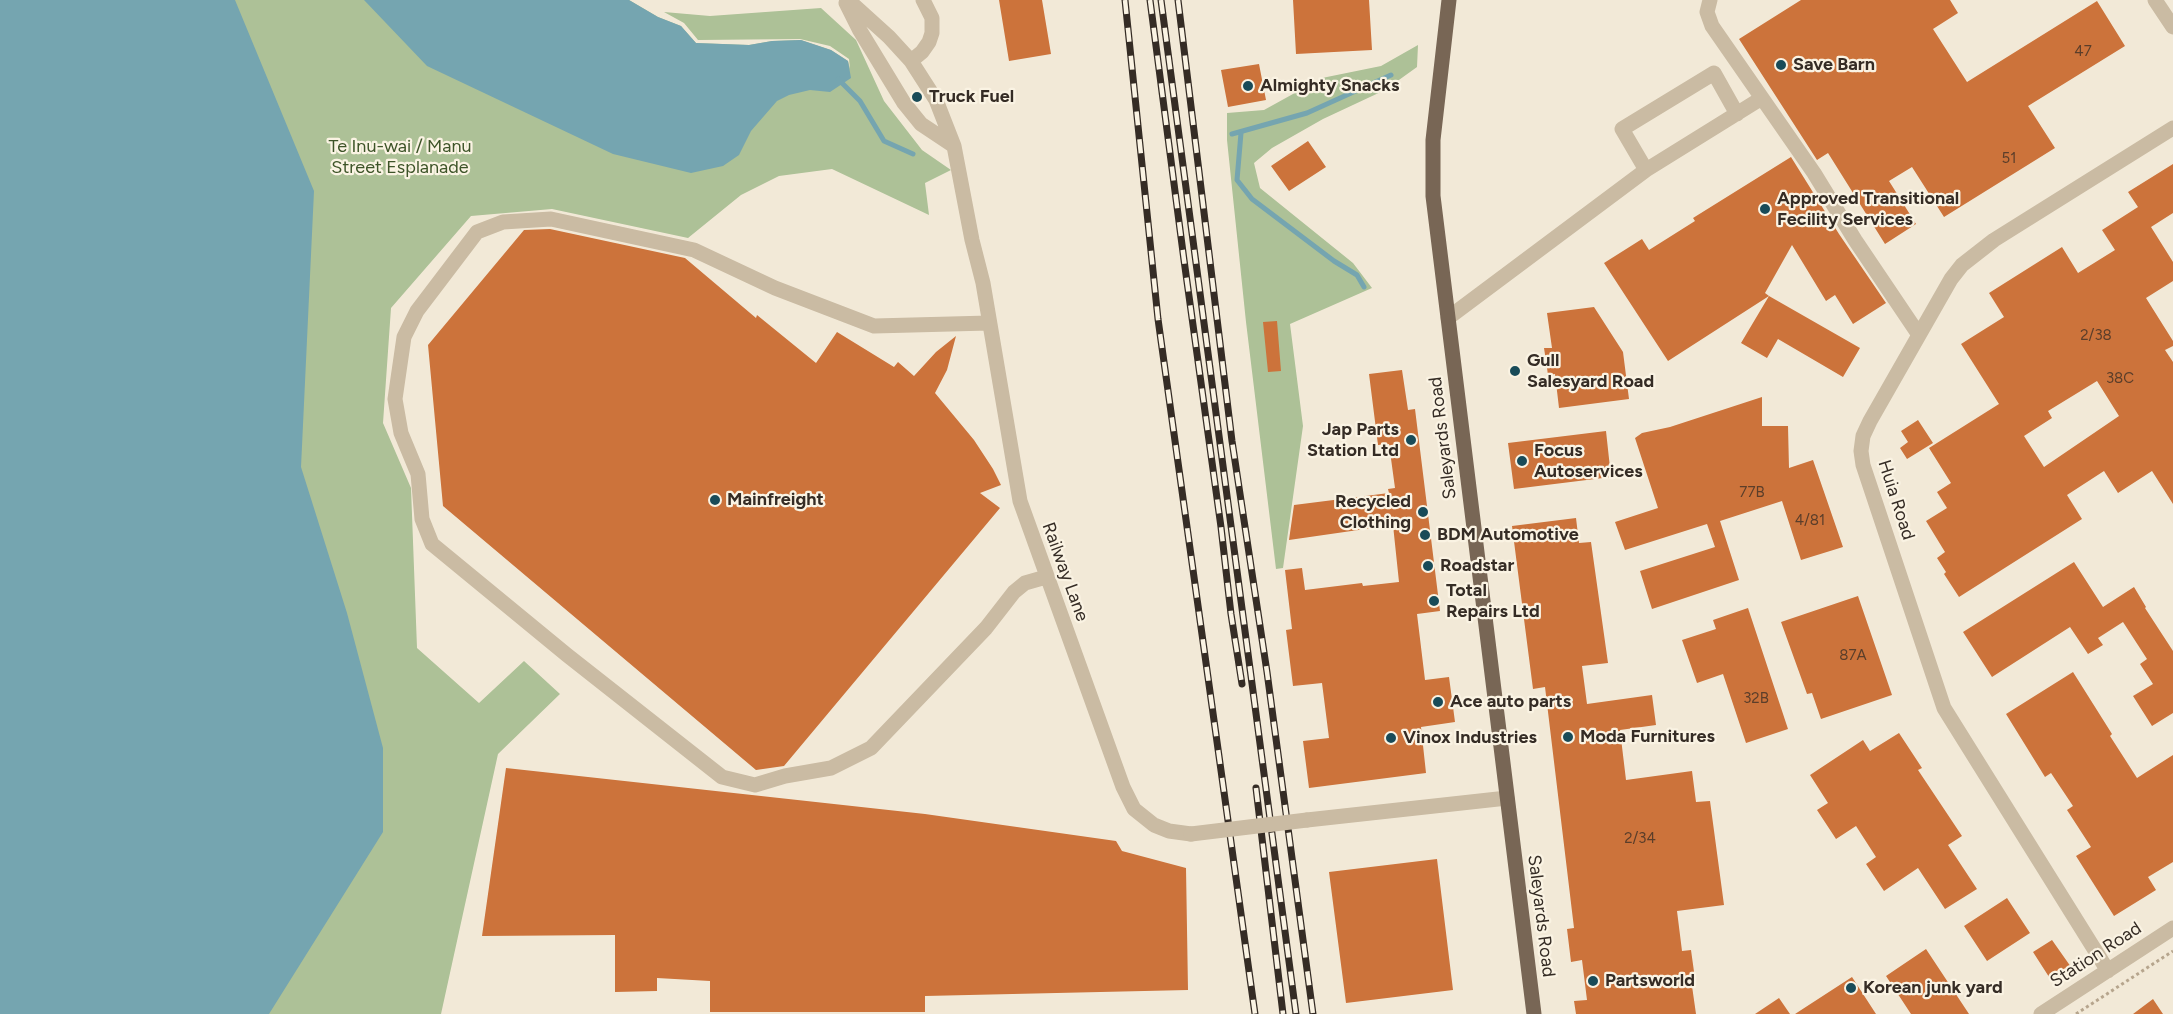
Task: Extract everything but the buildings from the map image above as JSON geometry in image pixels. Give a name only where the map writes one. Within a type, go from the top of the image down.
[{"type":"main road","name":"Saleyards Road","points":[[1449,0],[1433,140],[1433,196],[1534,1014]]},
{"type":"street","name":"Railway Lane","points":[[846,0],[889,37],[911,61],[936,100],[954,146],[972,240],[983,283],[1020,501],[1131,804],[1140,815],[1154,825],[1169,831],[1191,834],[1507,798]]},
{"type":"street","points":[[846,0],[864,38],[904,104],[921,124],[954,146]]},
{"type":"street","points":[[911,61],[922,52],[932,33],[932,18],[923,0]]},
{"type":"street","points":[[1710,0],[1707,12],[1712,26],[1814,173],[1919,334]]},
{"type":"street","points":[[2155,0],[2173,27]]},
{"type":"street","points":[[1646,170],[1622,129],[1714,73],[1724,59],[1723,42]]},
{"type":"street","points":[[1714,73],[1737,114]]},
{"type":"street","points":[[1448,318],[1646,170],[1762,98]]},
{"type":"street","name":"Huia Road","points":[[2108,970],[1944,708],[1863,465],[1861,451],[1863,436],[1870,421],[1919,334],[1951,279],[1974,254],[2173,128]]},
{"type":"street","points":[[989,323],[874,326],[775,288],[694,250],[551,219],[503,222],[477,232],[417,311],[404,337],[395,399],[401,433],[418,474],[422,519],[432,544],[567,655],[722,777],[755,785],[784,776],[831,768],[871,748],[986,628],[1014,592],[1025,583],[1046,577]]},
{"type":"street","name":"Station Road","points":[[2041,1014],[2173,928]]},
{"type":"path","points":[[2076,1014],[2173,951]]},
{"type":"green space","name":"Te Inu-wai / Manu Street Esplanade","points":[[0,0],[629,0],[658,17],[681,26],[696,43],[749,45],[801,40],[831,50],[848,61],[850,69],[849,59],[830,46],[800,39],[698,40],[684,23],[664,12],[710,16],[821,8],[856,40],[884,101],[922,150],[951,170],[925,183],[929,215],[832,169],[779,176],[741,195],[688,238],[552,209],[471,216],[391,308],[383,423],[411,488],[417,648],[479,703],[524,661],[560,694],[498,754],[441,1014],[0,1014]]},
{"type":"green space","points":[[1418,45],[1417,67],[1385,90],[1323,119],[1272,148],[1254,163],[1260,188],[1353,263],[1372,288],[1290,324],[1303,426],[1283,568],[1276,569],[1246,322],[1227,140],[1227,113],[1264,110],[1322,78],[1381,66]]},
{"type":"water","points":[[0,0],[235,0],[314,191],[301,467],[347,613],[383,748],[383,832],[269,1014],[0,1014]]},
{"type":"water","points":[[364,0],[629,0],[658,17],[681,26],[696,43],[749,45],[801,40],[831,50],[848,61],[851,78],[830,92],[810,90],[789,95],[777,101],[751,131],[739,155],[723,166],[691,173],[613,154],[427,66]]},
{"type":"waterway","points":[[1232,134],[1307,113],[1391,75]]},
{"type":"waterway","points":[[838,79],[860,101],[884,141],[913,154]]},
{"type":"waterway","points":[[1241,133],[1237,180],[1252,199],[1334,261],[1357,275],[1364,287]]},
{"type":"railway","points":[[1125,0],[1158,319],[1255,1014]]},
{"type":"railway","points":[[1150,0],[1242,684]]},
{"type":"railway","points":[[1161,0],[1296,1014]]},
{"type":"railway","points":[[1178,0],[1232,441],[1267,672],[1313,1014]]},
{"type":"railway","points":[[1256,788],[1283,1014]]},
{"type":"place","name":"Save Barn","points":[[1781,65]]},
{"type":"place","name":"Almighty Snacks","points":[[1248,86]]},
{"type":"place","name":"Truck Fuel","points":[[917,97]]},
{"type":"place","name":"Approved Transitional Fecility Services","points":[[1765,209]]},
{"type":"place","name":"Gull Salesyard Road","points":[[1515,371]]},
{"type":"place","name":"Jap Parts Station Ltd","points":[[1411,440]]},
{"type":"place","name":"Focus Autoservices","points":[[1522,461]]},
{"type":"place","name":"Mainfreight","points":[[715,500]]},
{"type":"place","name":"Recycled Clothing","points":[[1423,512]]},
{"type":"place","name":"BDM Automotive","points":[[1425,535]]},
{"type":"place","name":"Roadstar","points":[[1428,566]]},
{"type":"place","name":"Total Repairs Ltd","points":[[1434,601]]},
{"type":"place","name":"Ace auto parts","points":[[1438,702]]},
{"type":"place","name":"Moda Furnitures","points":[[1568,737]]},
{"type":"place","name":"Vinox Industries","points":[[1391,738]]},
{"type":"place","name":"Partsworld","points":[[1593,981]]},
{"type":"place","name":"Korean junk yard","points":[[1851,988]]}]
